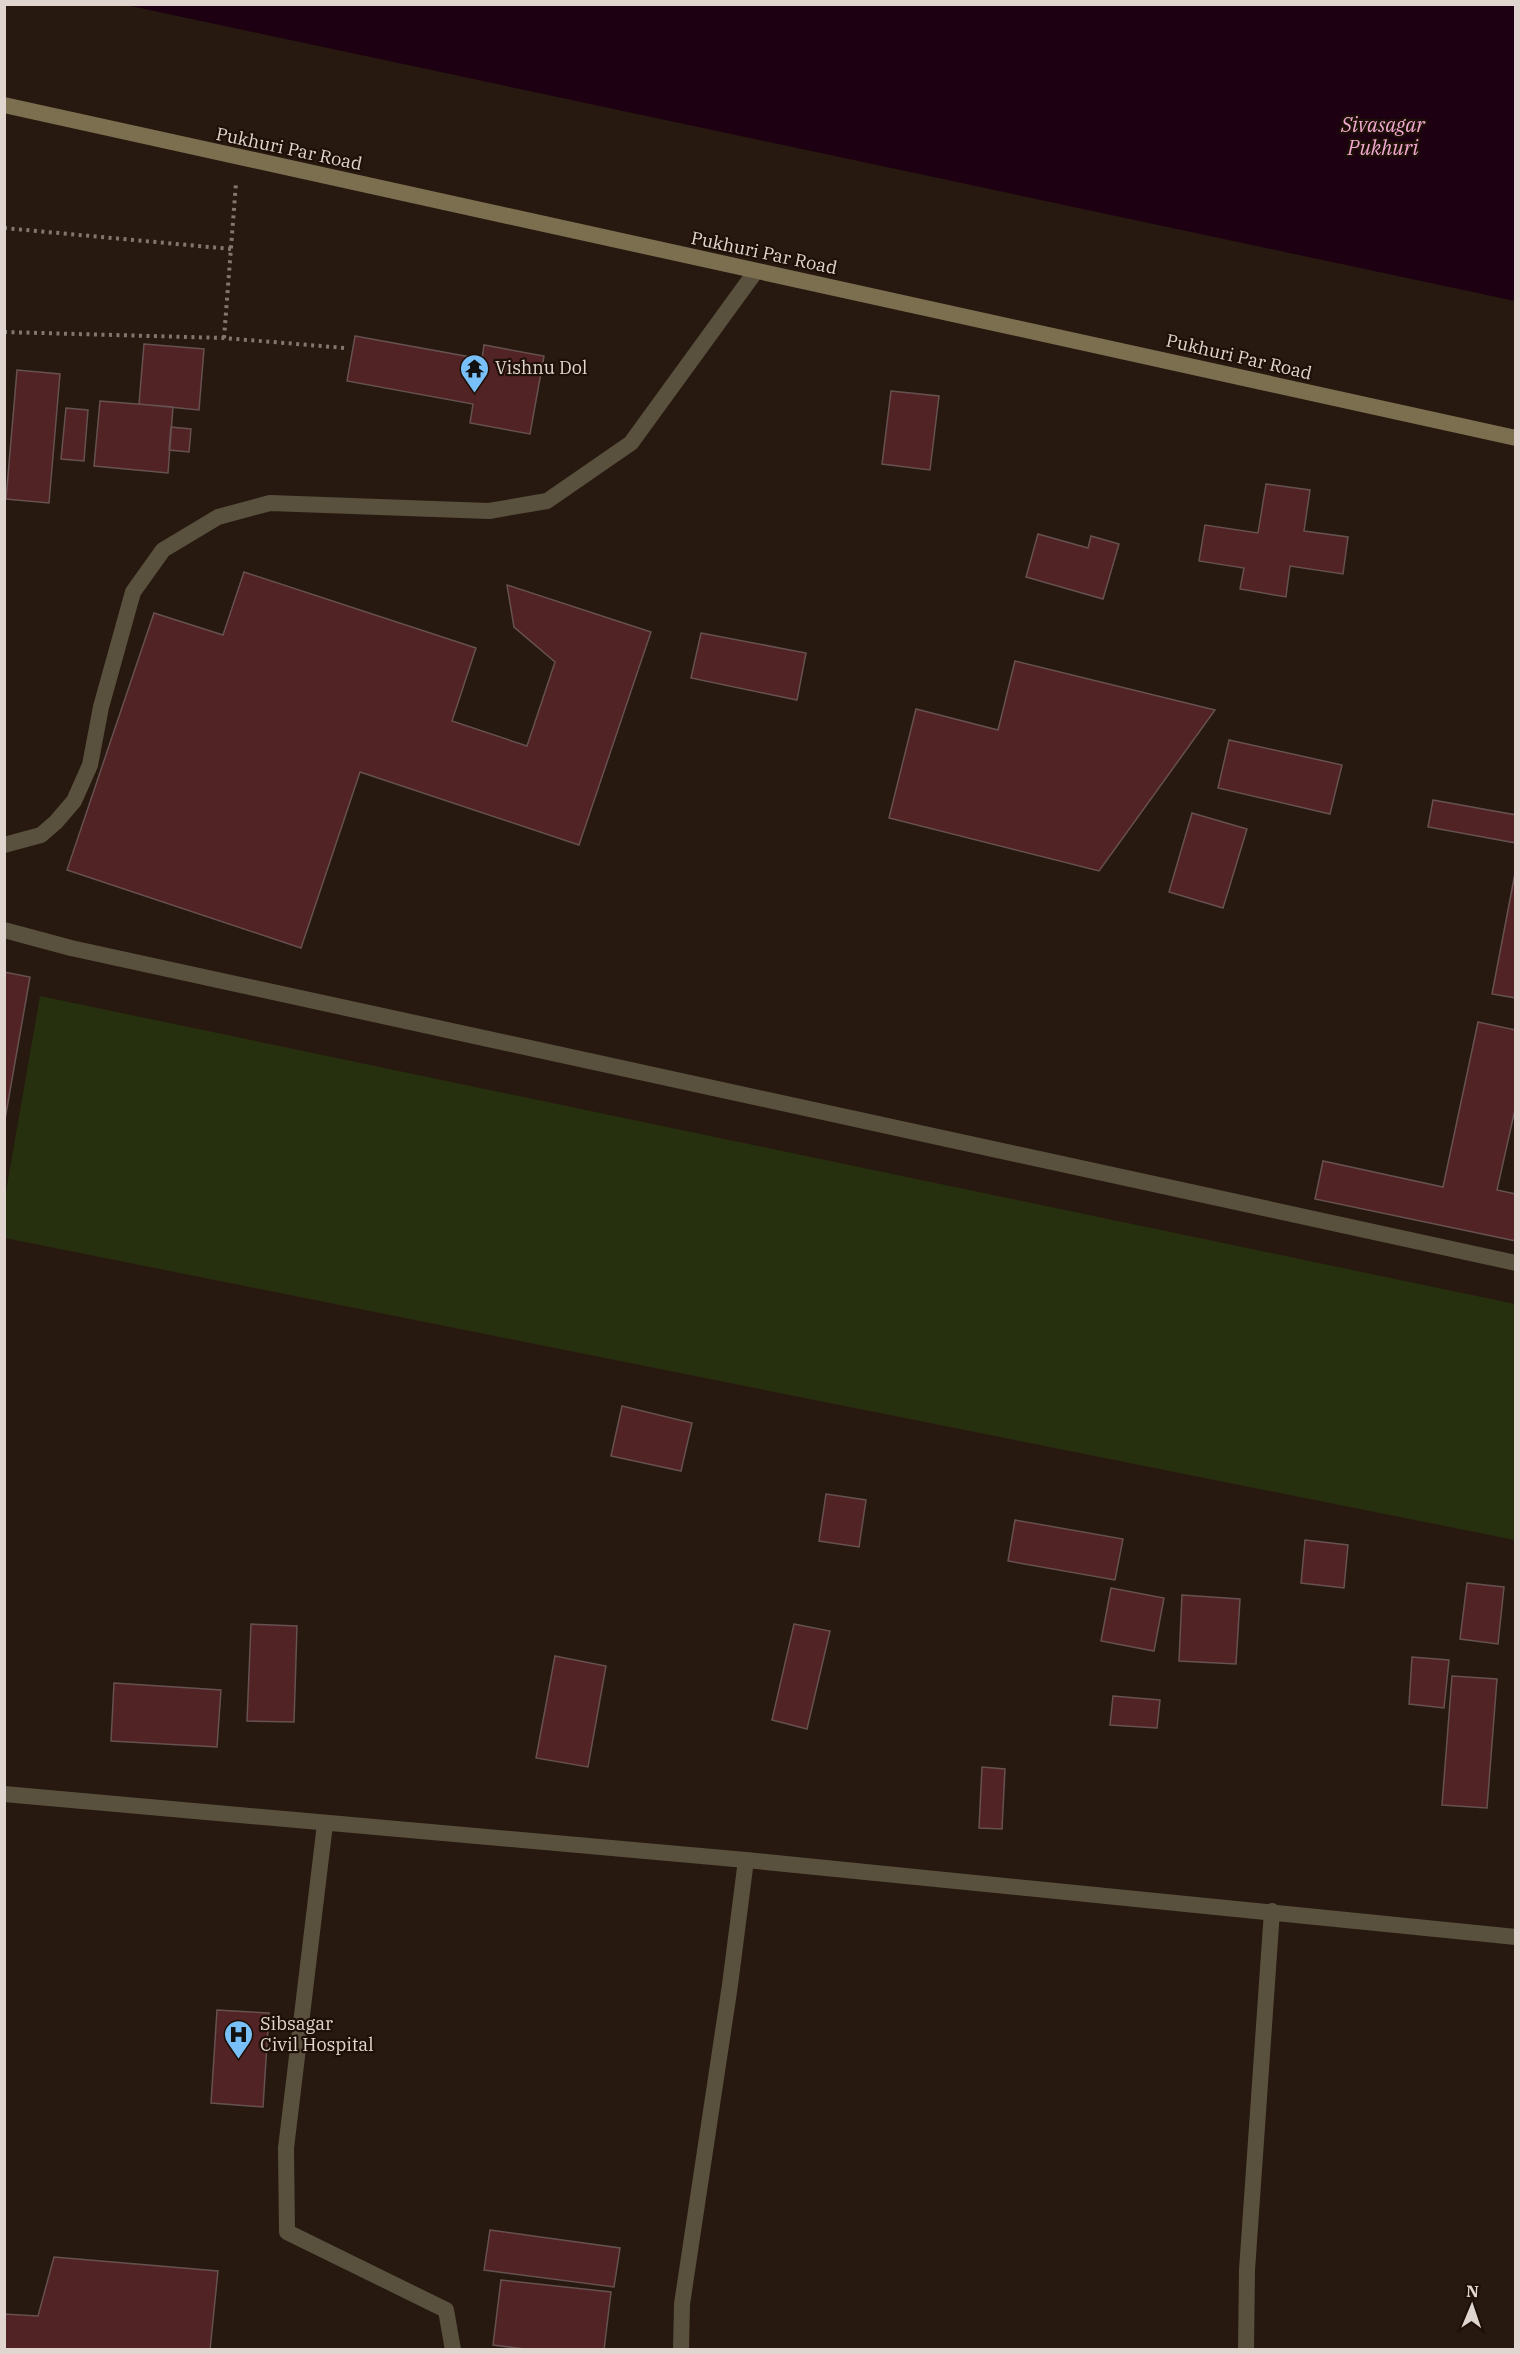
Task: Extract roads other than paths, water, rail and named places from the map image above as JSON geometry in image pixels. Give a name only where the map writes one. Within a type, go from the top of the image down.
[{"type":"main road","name":"Pukhuri Par Road","points":[[4,105],[1515,438]]},
{"type":"street","points":[[4,845],[41,835],[74,801],[90,765],[101,707],[133,592],[163,550],[218,517],[270,503],[489,511],[547,501],[632,443],[756,271]]},
{"type":"street","points":[[4,930],[71,948],[1515,1263]]},
{"type":"street","points":[[4,1794],[746,1860],[1515,1937]]},
{"type":"street","points":[[325,1824],[286,2148],[287,2232],[446,2310],[453,2349]]},
{"type":"street","points":[[681,2349],[682,2304],[730,1985],[746,1860]]},
{"type":"street","points":[[1246,2349],[1247,2270],[1272,1911]]},
{"type":"water","name":"Sivasagar Pukhuri","points":[[126,5],[1515,5],[1515,301]]},
{"type":"place","name":"Vishnu Dol","points":[[474,394]]},
{"type":"place","name":"Sibsagar Civil Hospital","points":[[239,2060]]}]
